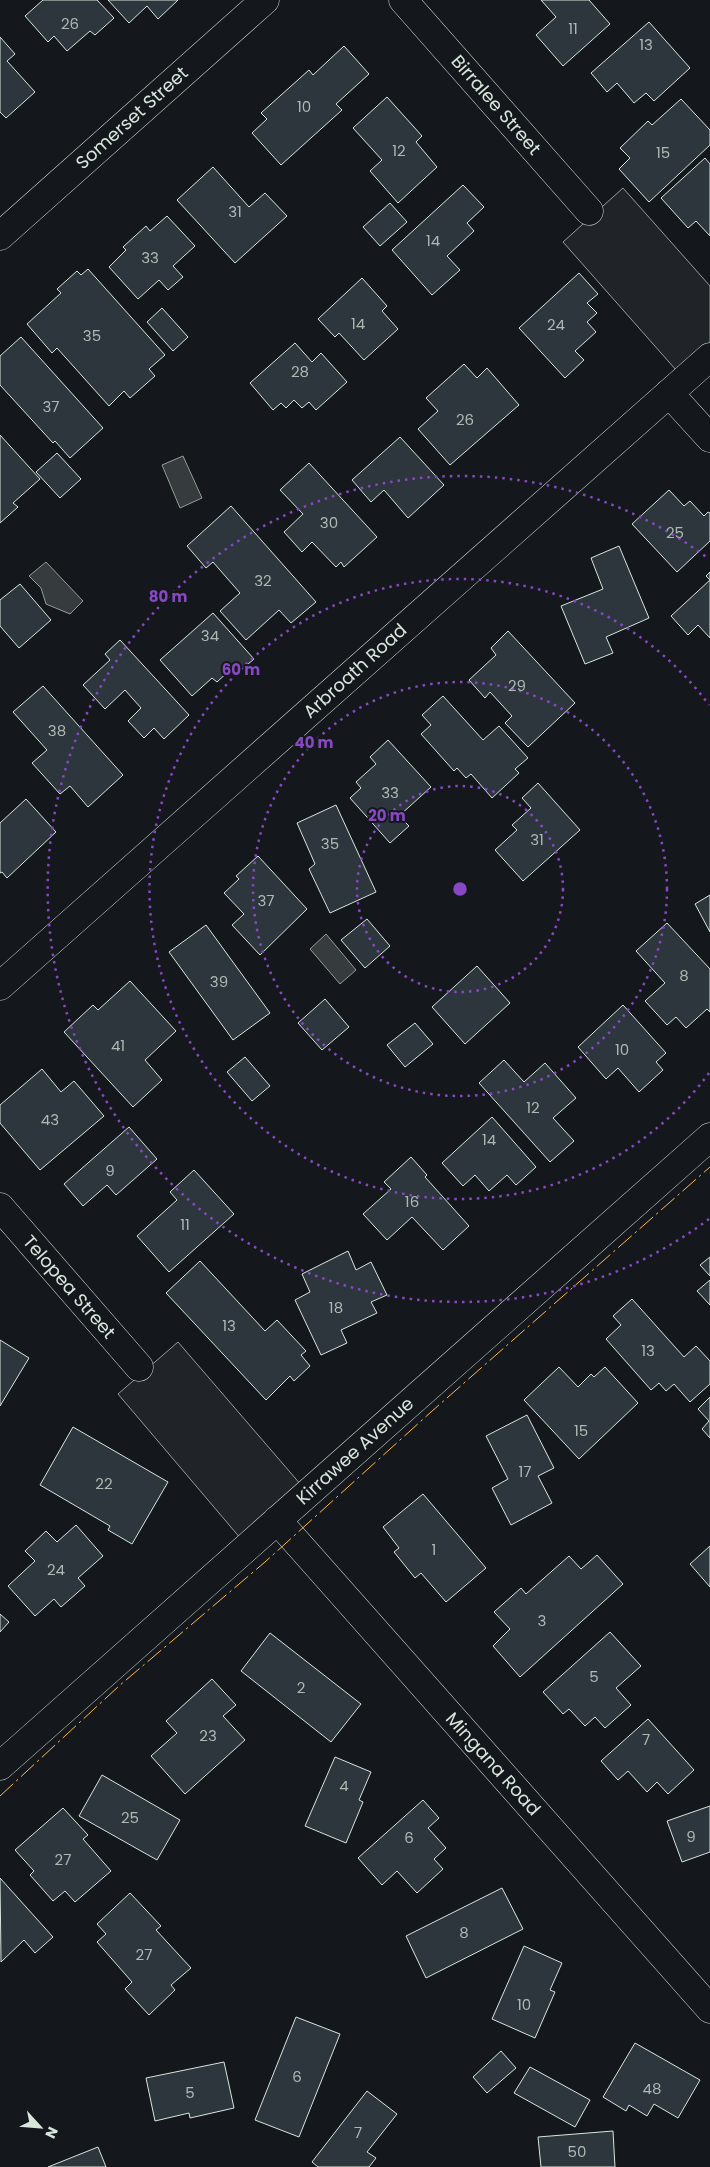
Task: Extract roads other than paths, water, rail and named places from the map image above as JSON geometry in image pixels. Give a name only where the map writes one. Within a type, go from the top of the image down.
[{"type":"street","name":"Somerset Street","points":[[0,236],[265,0]]},
{"type":"street","name":"Birralee Street","points":[[403,0],[589,211]]},
{"type":"street","name":"Arbroath Road","points":[[0,986],[710,356]]},
{"type":"street","points":[[669,393],[710,438]]},
{"type":"street","name":"Kirrawee Avenue","points":[[0,1766],[710,1137]]},
{"type":"street","name":"Telopea Street","points":[[0,1207],[139,1367]]},
{"type":"street","name":"Mingana Road","points":[[277,1520],[710,2008]]}]
